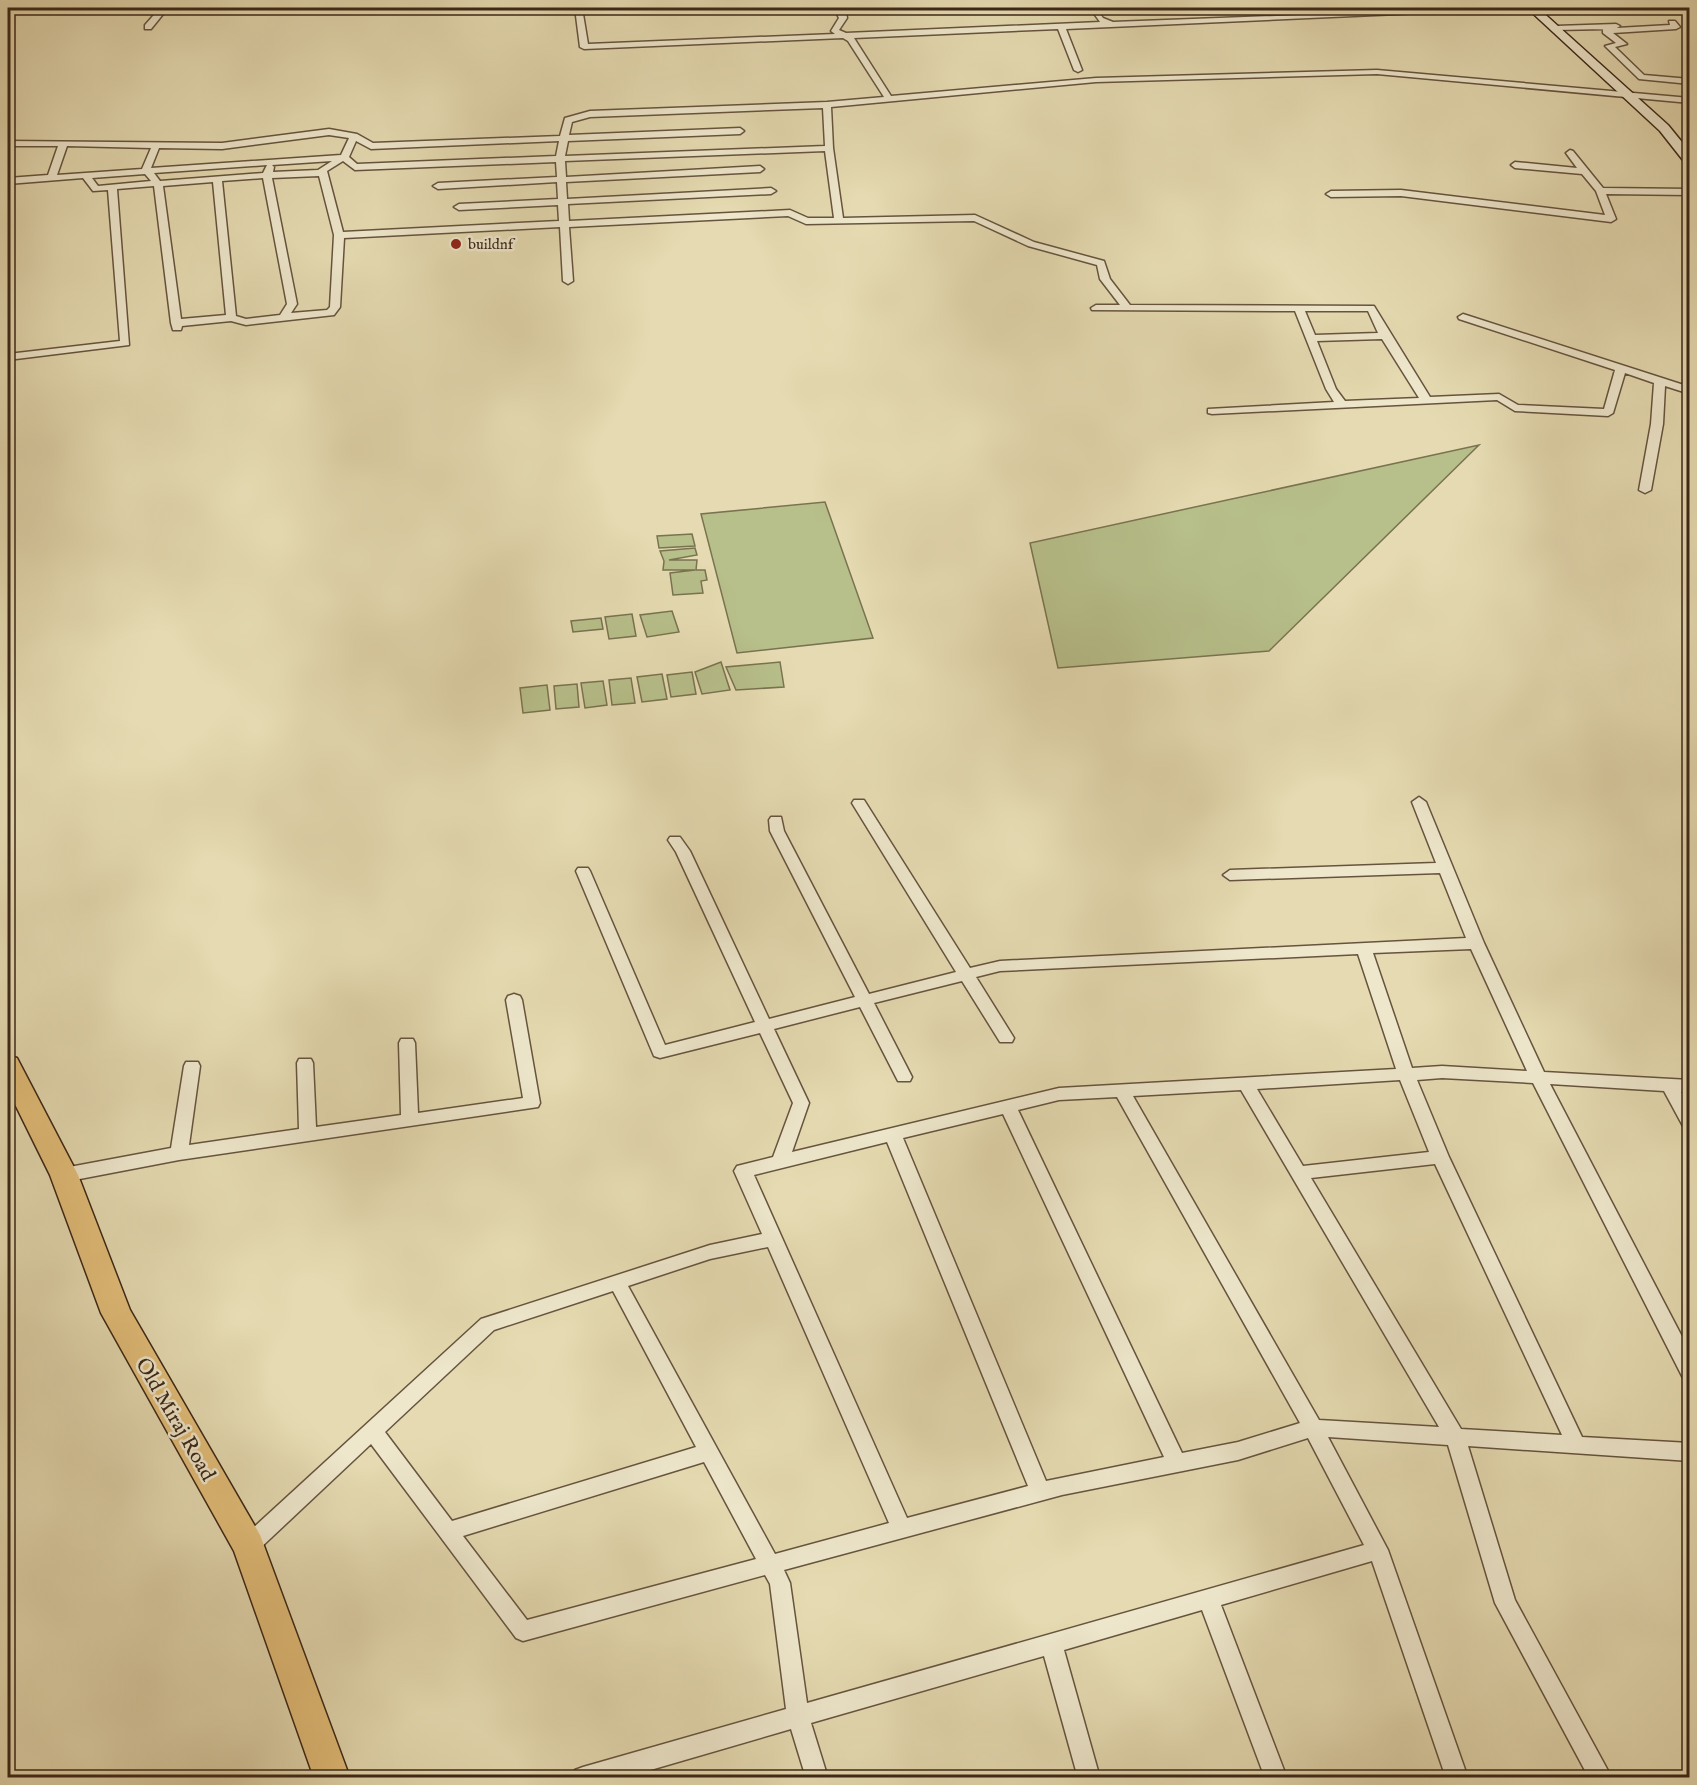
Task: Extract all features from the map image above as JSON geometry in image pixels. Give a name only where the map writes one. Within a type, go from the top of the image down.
[{"type":"main road","points":[[1532,8],[1664,128],[1689,161]]},
{"type":"main road","name":"Old Miraj Road","points":[[8,1065],[64,1175],[116,1313],[248,1545],[332,1778]]},
{"type":"street","points":[[148,27],[164,8]]},
{"type":"street","points":[[578,8],[584,47],[1488,8]]},
{"type":"street","points":[[837,8],[842,12],[843,18],[835,32],[851,39],[889,99]]},
{"type":"street","points":[[1093,8],[1100,20],[1114,25]]},
{"type":"street","points":[[1556,28],[1676,23],[1676,27],[1606,31],[1623,44],[1609,46],[1642,77],[1689,82]]},
{"type":"street","points":[[1061,27],[1077,70]]},
{"type":"street","points":[[568,281],[560,158],[568,120],[590,114],[826,105],[1096,80],[1377,72],[1689,101]]},
{"type":"street","points":[[826,105],[829,148],[839,221]]},
{"type":"street","points":[[8,143],[222,146],[329,132],[354,136],[371,146],[740,131]]},
{"type":"street","points":[[146,170],[158,184],[177,326],[231,318],[246,322],[330,313],[335,307],[339,235],[322,170],[344,157],[354,136]]},
{"type":"street","points":[[52,176],[64,143]]},
{"type":"street","points":[[146,170],[156,145]]},
{"type":"street","points":[[194,166],[205,146]]},
{"type":"street","points":[[8,180],[344,157],[355,167],[829,148]]},
{"type":"street","points":[[1331,194],[1401,194],[1611,219],[1599,191],[1570,153]]},
{"type":"street","points":[[272,161],[267,175],[292,304],[284,317]]},
{"type":"street","points":[[1515,165],[1583,171]]},
{"type":"street","points":[[438,186],[760,169]]},
{"type":"street","points":[[84,174],[96,189],[267,175],[322,173]]},
{"type":"street","points":[[628,176],[637,183]]},
{"type":"street","points":[[217,179],[231,318]]},
{"type":"street","points":[[8,357],[125,343],[112,187]]},
{"type":"street","points":[[646,190],[656,197]]},
{"type":"street","points":[[459,207],[771,191]]},
{"type":"street","points":[[1599,191],[1689,192]]},
{"type":"street","points":[[339,235],[790,213],[806,221],[975,218],[1031,244],[1101,263],[1105,279],[1126,308]]},
{"type":"street","points":[[1096,308],[1300,310],[1370,308],[1426,400]]},
{"type":"street","points":[[1300,310],[1330,389],[1341,404]]},
{"type":"street","points":[[1464,316],[1689,391]]},
{"type":"street","points":[[1312,338],[1385,336]]},
{"type":"street","points":[[1212,411],[1499,397],[1515,408],[1608,412],[1622,369]]},
{"type":"street","points":[[1645,490],[1657,424],[1660,381]]},
{"type":"street","points":[[1419,802],[1476,944],[1538,1077],[1689,1372]]},
{"type":"street","points":[[859,803],[1006,1038]]},
{"type":"street","points":[[776,819],[777,831],[904,1077]]},
{"type":"street","points":[[675,840],[801,1103],[780,1162]]},
{"type":"street","points":[[1230,875],[1445,868]]},
{"type":"street","points":[[583,872],[660,1052],[1000,966],[1476,944]]},
{"type":"street","points":[[1364,949],[1406,1074],[1440,1157],[1576,1444]]},
{"type":"street","points":[[64,1175],[178,1153],[532,1103],[514,1000]]},
{"type":"street","points":[[407,1043],[410,1121]]},
{"type":"street","points":[[305,1063],[308,1135]]},
{"type":"street","points":[[178,1153],[192,1066]]},
{"type":"street","points":[[902,1529],[743,1171],[1059,1094],[1442,1072],[1689,1086]]},
{"type":"street","points":[[1245,1083],[1455,1437],[1505,1603],[1601,1778]]},
{"type":"street","points":[[1669,1085],[1689,1124]]},
{"type":"street","points":[[1122,1090],[1313,1428],[1377,1550],[1457,1778]]},
{"type":"street","points":[[1008,1107],[1177,1463]]},
{"type":"street","points":[[893,1135],[1040,1492]]},
{"type":"street","points":[[1300,1173],[1440,1157]]},
{"type":"street","points":[[248,1545],[488,1324],[710,1251],[773,1239]]},
{"type":"street","points":[[617,1282],[780,1583],[798,1716],[817,1778]]},
{"type":"street","points":[[372,1430],[524,1631],[1040,1492],[1239,1451],[1313,1428],[1689,1452]]},
{"type":"street","points":[[448,1531],[709,1452]]},
{"type":"street","points":[[595,1776],[1377,1550]]},
{"type":"street","points":[[1208,1598],[1276,1778]]},
{"type":"street","points":[[1051,1643],[1089,1778]]},
{"type":"green space","points":[[1479,445],[1269,651],[1058,668],[1030,543]]},
{"type":"green space","points":[[825,502],[873,638],[737,653],[701,514]]},
{"type":"green space","points":[[692,534],[695,546],[659,548],[657,536]]},
{"type":"green space","points":[[695,548],[697,555],[669,560],[697,560],[696,570],[705,570],[707,580],[701,581],[703,593],[673,595],[670,573],[695,570],[663,570],[664,561],[660,551]]},
{"type":"green space","points":[[672,611],[679,632],[647,637],[640,615]]},
{"type":"green space","points":[[632,614],[636,636],[609,639],[605,617]]},
{"type":"green space","points":[[601,618],[603,629],[573,632],[571,621]]},
{"type":"green space","points":[[721,662],[730,690],[702,694],[695,672]]},
{"type":"green space","points":[[780,662],[784,687],[736,690],[726,667]]},
{"type":"green space","points":[[692,672],[696,694],[671,697],[667,675]]},
{"type":"green space","points":[[662,674],[667,699],[642,702],[637,677]]},
{"type":"green space","points":[[631,678],[635,703],[612,705],[609,680]]},
{"type":"green space","points":[[603,681],[607,705],[585,708],[581,683]]},
{"type":"green space","points":[[577,684],[579,707],[556,709],[554,686]]},
{"type":"green space","points":[[547,685],[550,710],[523,713],[520,688]]},
{"type":"place","name":"buildnf","points":[[456,244]]}]
